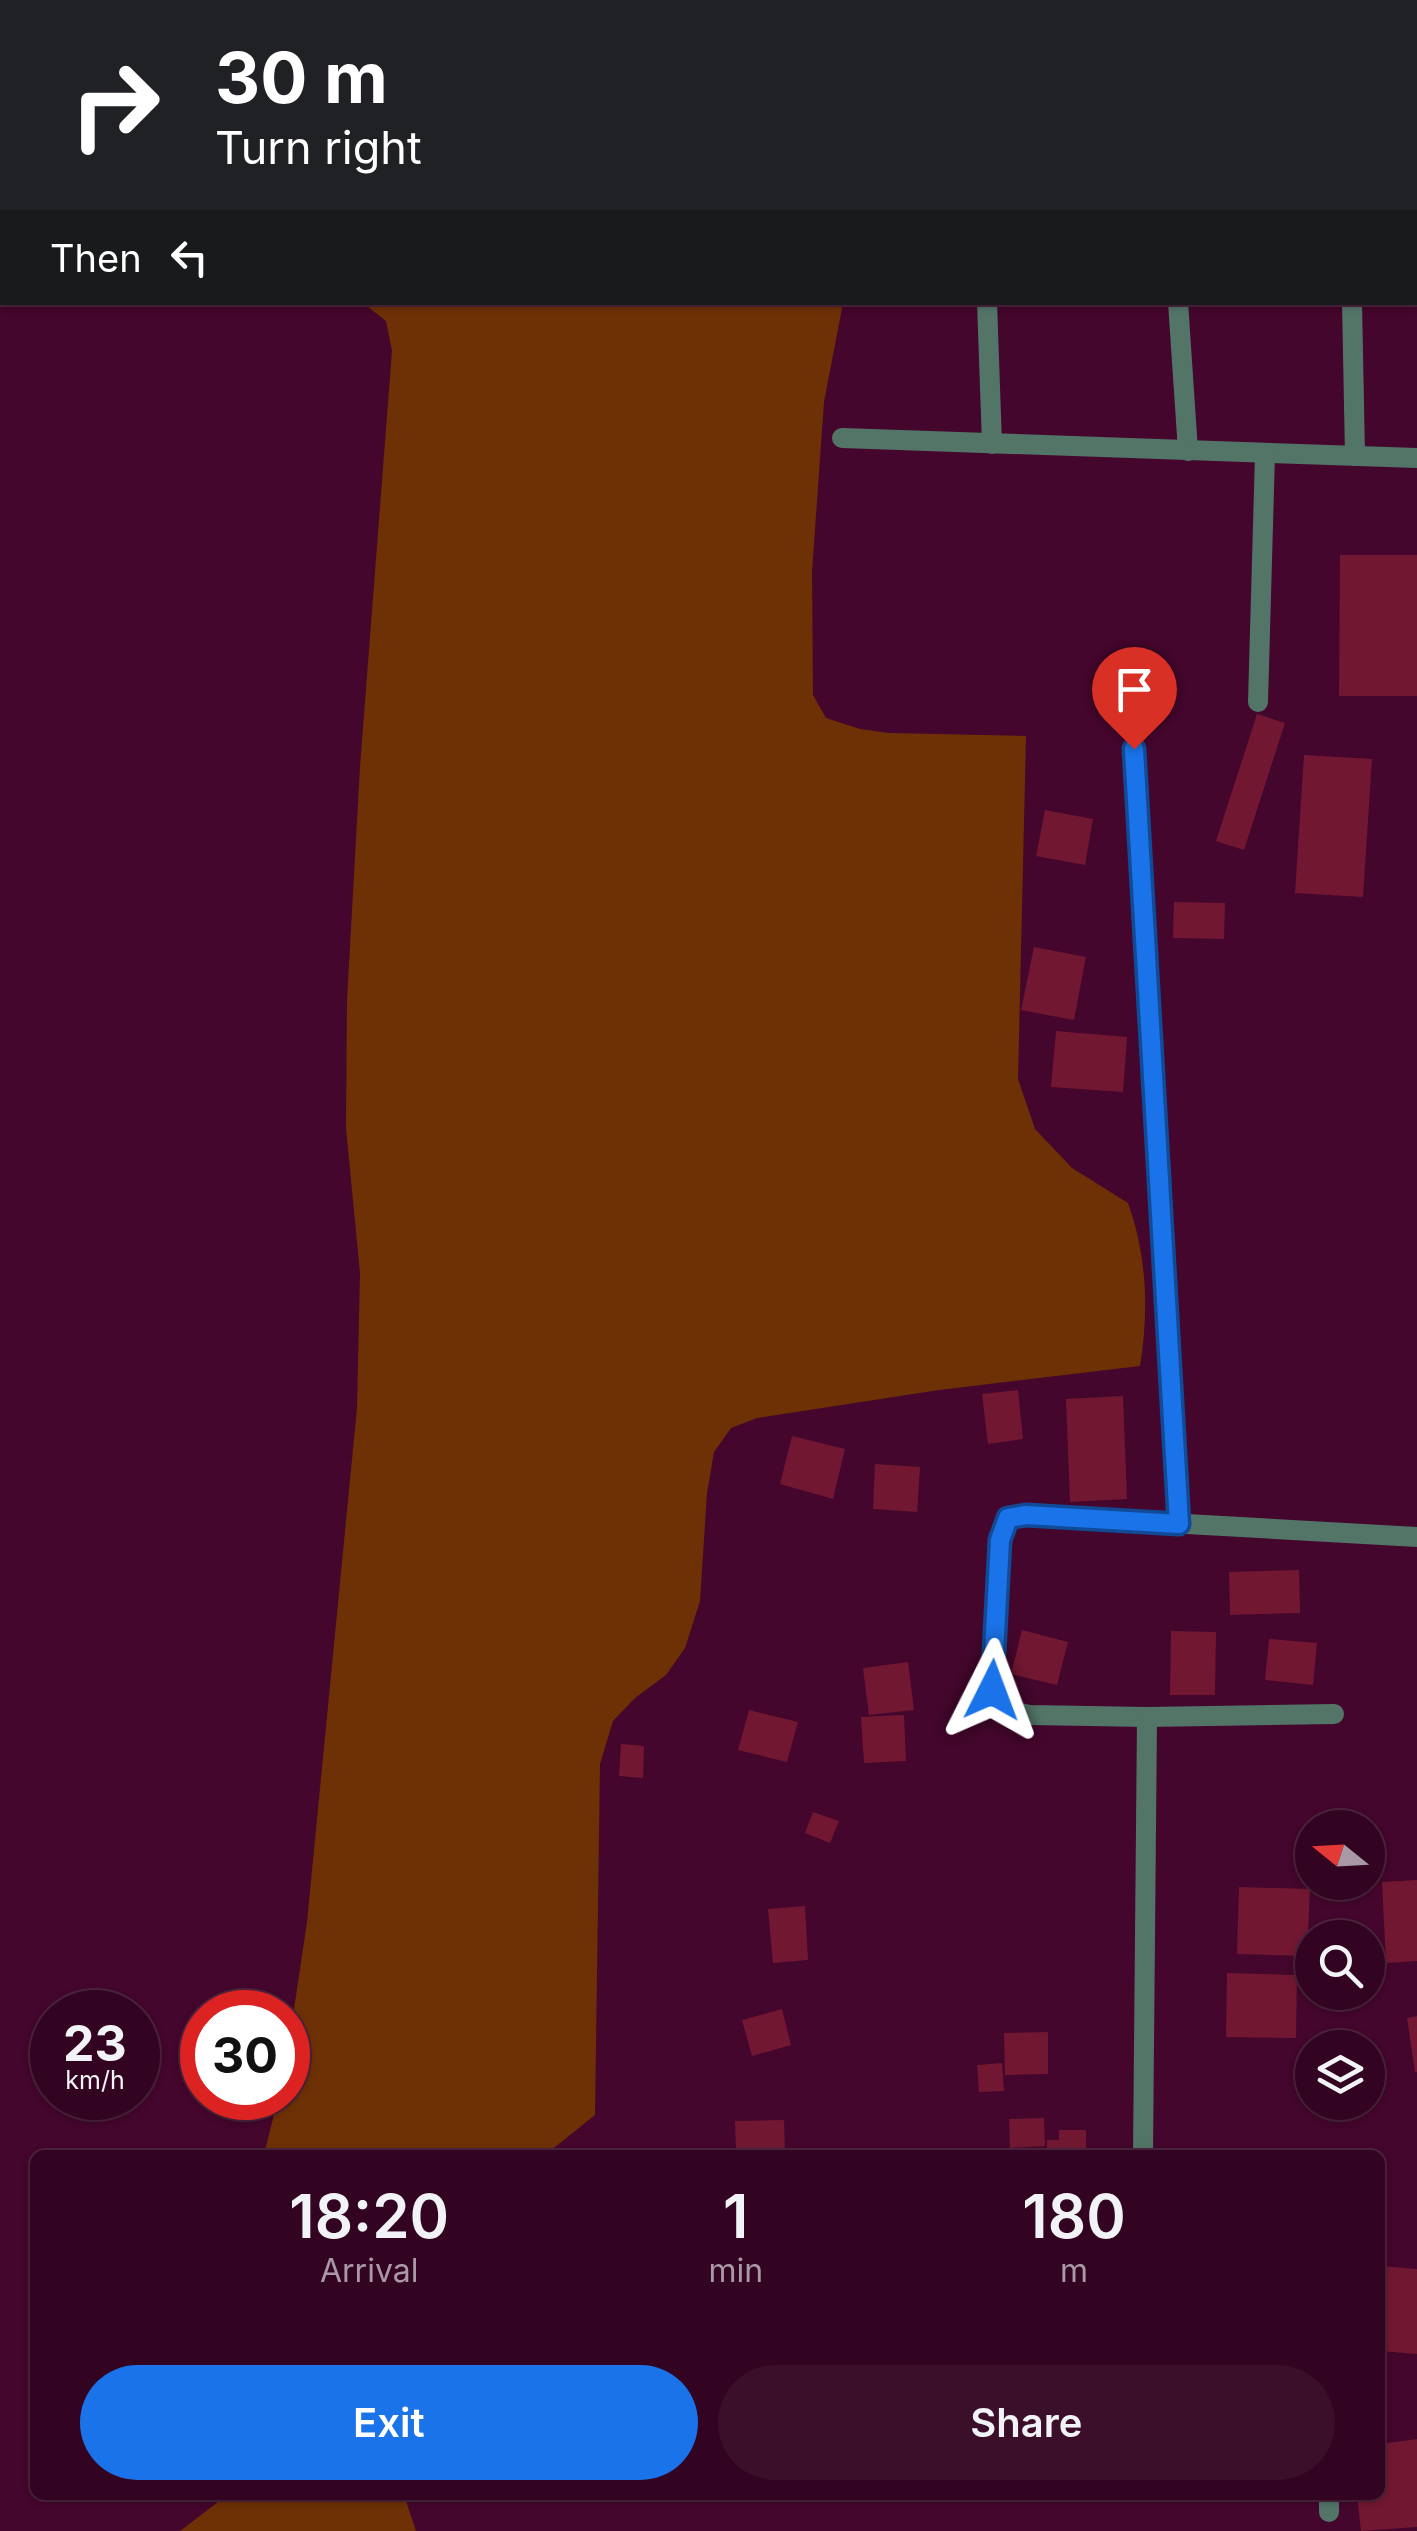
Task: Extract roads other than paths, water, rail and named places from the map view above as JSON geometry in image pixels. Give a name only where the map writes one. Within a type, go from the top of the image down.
[{"type":"street","points":[[986,305],[992,444]]},
{"type":"street","points":[[1178,305],[1188,450]]},
{"type":"street","points":[[1352,305],[1355,456]]},
{"type":"street","points":[[842,438],[1417,458]]},
{"type":"street","points":[[1258,702],[1265,454]]},
{"type":"street","points":[[1134,749],[1179,1524]]},
{"type":"street","points":[[1334,1714],[1147,1718],[1030,1715],[1004,1710],[992,1690],[1000,1540],[1008,1518],[1026,1515],[1417,1538]]},
{"type":"street","points":[[1143,2150],[1147,1718]]}]
